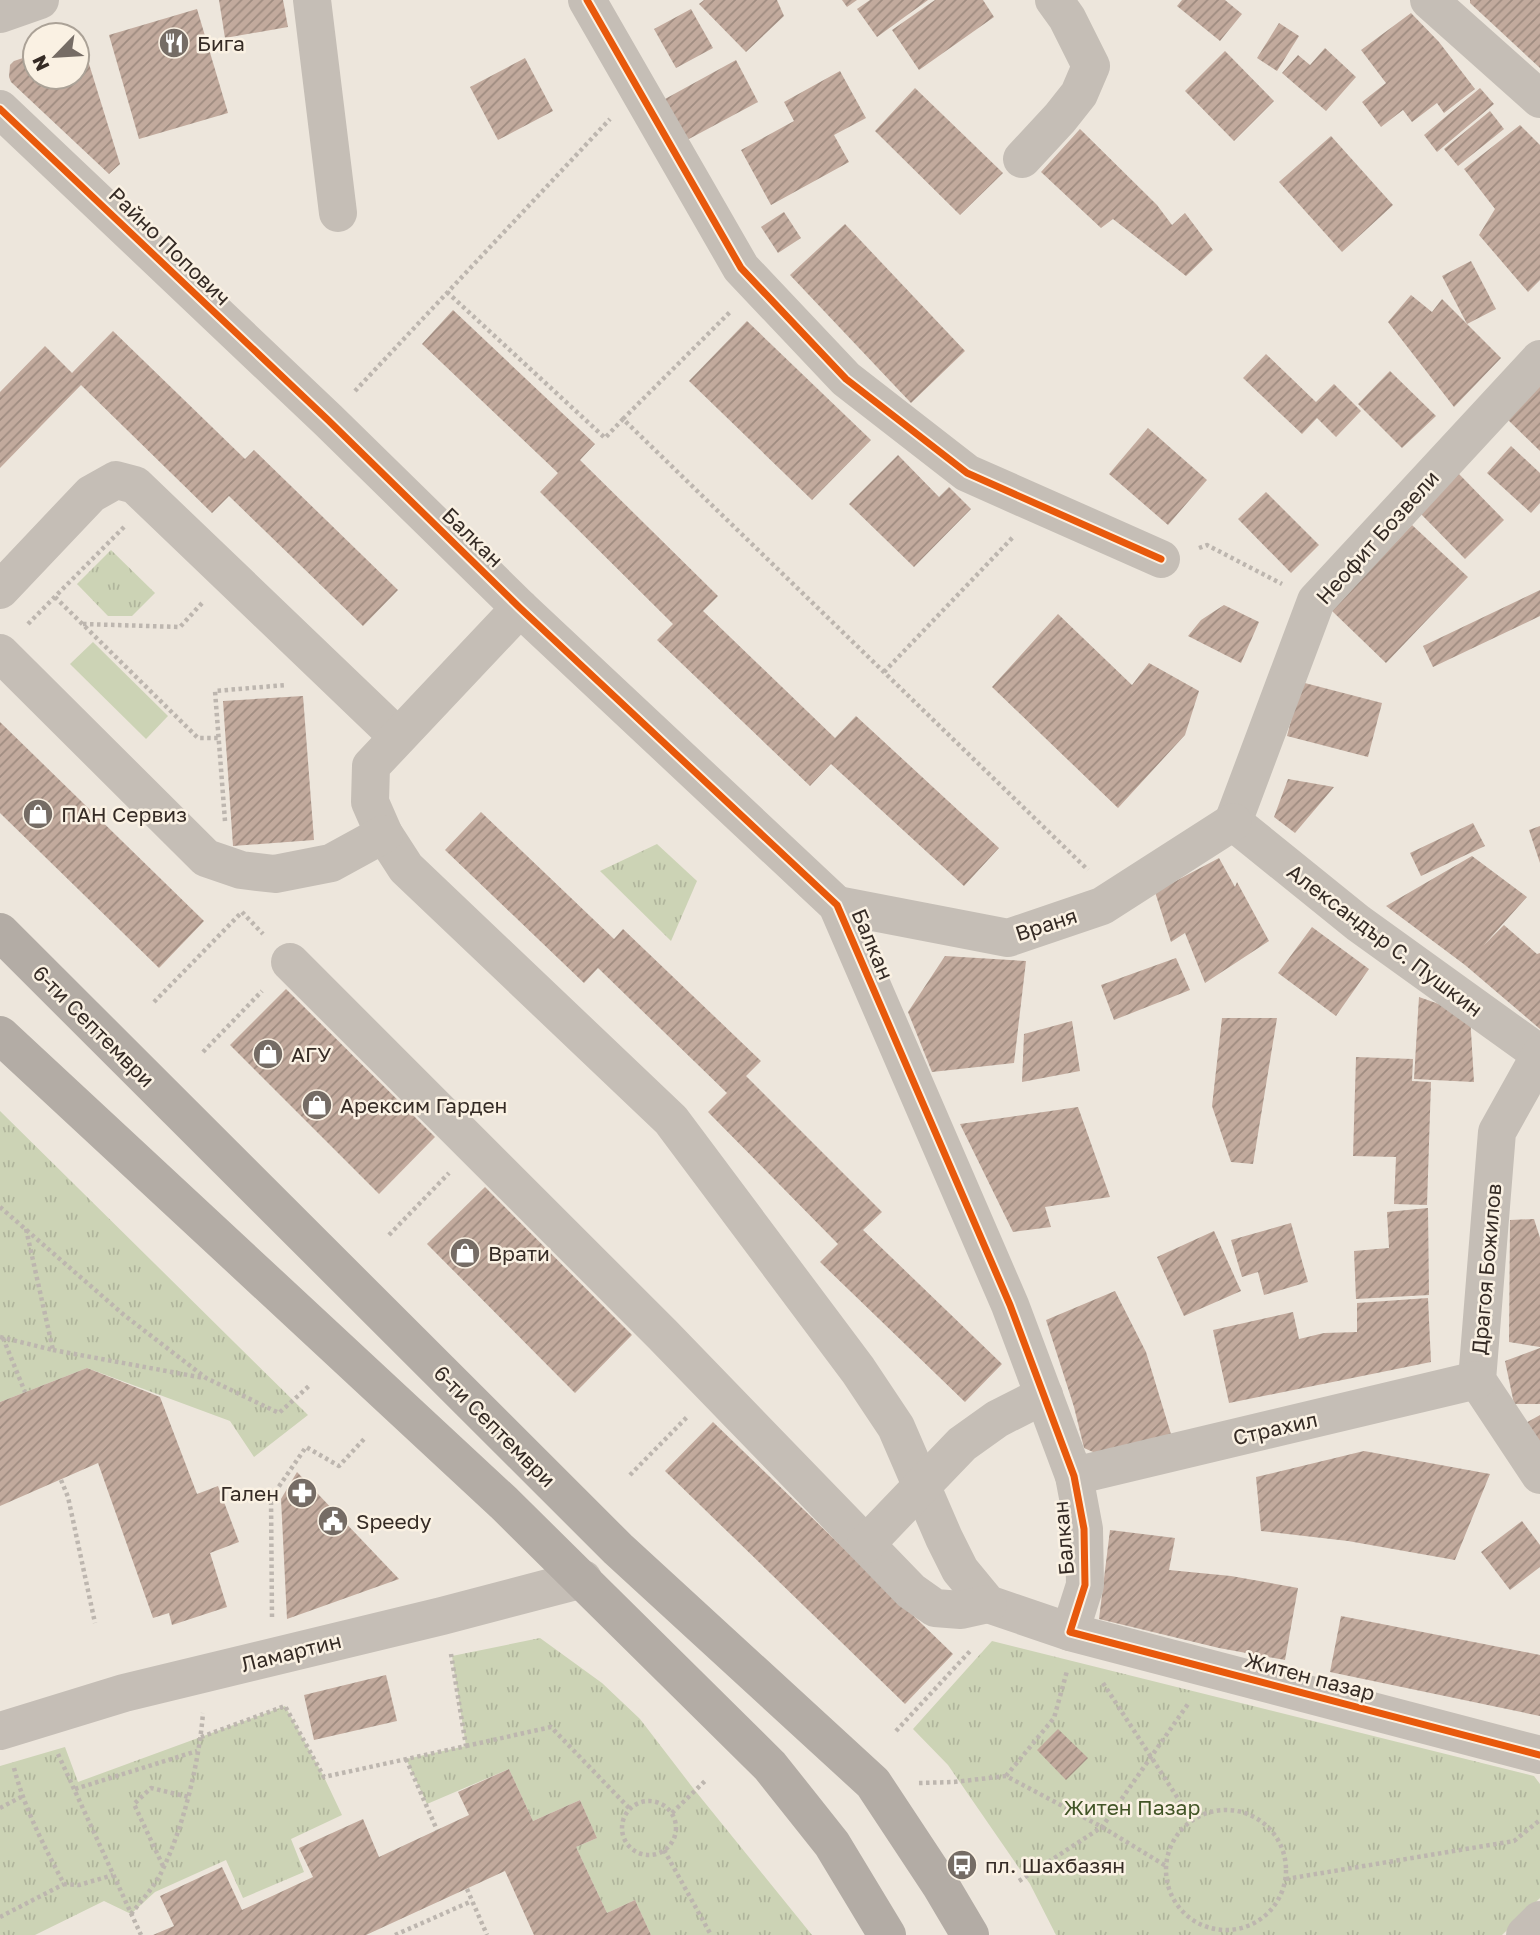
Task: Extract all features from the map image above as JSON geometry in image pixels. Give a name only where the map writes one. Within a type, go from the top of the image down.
[{"type":"main road","name":"6-ти Септември","points":[[0,932],[618,1549],[873,1783],[941,1885],[970,1935]]},
{"type":"main road","points":[[0,1035],[583,1578],[770,1766],[832,1844],[887,1935]]},
{"type":"street","points":[[0,14],[40,0]]},
{"type":"street","points":[[312,0],[338,213]]},
{"type":"street","points":[[587,0],[741,268],[846,379],[967,473],[1161,559]]},
{"type":"street","points":[[1022,159],[1079,94],[1091,66],[1067,18],[1054,0]]},
{"type":"street","points":[[1429,0],[1540,99]]},
{"type":"street","name":"Райно Попович","points":[[0,109],[322,414]]},
{"type":"street","name":"Неофит Бозвели","points":[[1233,822],[1316,601],[1540,359]]},
{"type":"street","name":"Балкан","points":[[322,414],[520,608],[837,905],[1010,1305],[1074,1476],[1084,1529],[1084,1585],[1070,1632]]},
{"type":"street","points":[[0,590],[92,494],[116,480],[135,485],[397,736]]},
{"type":"street","points":[[520,608],[371,766],[370,802],[384,834],[406,868],[671,1120],[858,1370],[896,1427],[960,1570],[998,1607]]},
{"type":"street","points":[[0,653],[205,858],[258,872],[331,863],[384,834]]},
{"type":"street","name":"Враня","points":[[837,905],[1008,938],[1102,906],[1233,822]]},
{"type":"street","name":"Александър С. Пушкин","points":[[1233,822],[1357,923],[1540,1055]]},
{"type":"street","points":[[290,962],[715,1389],[911,1591],[935,1608],[961,1610],[998,1607]]},
{"type":"street","name":"Драгоя Божилов","points":[[1540,1055],[1497,1132],[1477,1380],[1540,1475]]},
{"type":"street","name":"Страхил","points":[[1074,1476],[1477,1380]]},
{"type":"street","points":[[866,1544],[962,1444],[997,1419],[1044,1395]]},
{"type":"street","name":"Ламартин","points":[[2,1731],[124,1693],[442,1616],[583,1578]]},
{"type":"street","name":"Житен пазар","points":[[998,1607],[1070,1632],[1540,1755]]},
{"type":"street","points":[[1525,1935],[1540,1920]]},
{"type":"path","points":[[322,414],[447,292],[638,89]]},
{"type":"path","points":[[447,292],[606,438],[758,285]]},
{"type":"path","points":[[623,419],[1116,897]]},
{"type":"path","points":[[27,625],[151,499]]},
{"type":"path","points":[[884,672],[1042,506]]},
{"type":"path","points":[[1161,559],[1207,545],[1316,601]]},
{"type":"path","points":[[82,624],[180,627],[229,575]]},
{"type":"path","points":[[55,597],[198,738],[219,738]]},
{"type":"path","points":[[154,1002],[242,912],[258,872],[227,849],[215,691],[341,681]]},
{"type":"path","points":[[204,1052],[290,962]]},
{"type":"path","points":[[388,1235],[475,1146]]},
{"type":"path","points":[[0,1207],[124,1315],[206,1378],[279,1413],[309,1386]]},
{"type":"path","points":[[26,1228],[53,1350]]},
{"type":"path","points":[[1,1337],[53,1350],[206,1378]]},
{"type":"path","points":[[1,1337],[25,1392]]},
{"type":"path","points":[[630,1475],[715,1389]]},
{"type":"path","points":[[273,1656],[271,1498],[306,1447],[340,1466],[365,1438]]},
{"type":"path","points":[[61,1480],[68,1497],[95,1623]]},
{"type":"path","points":[[896,1731],[998,1607]]},
{"type":"path","points":[[442,1616],[452,1656],[466,1746]]},
{"type":"path","points":[[1006,1776],[1054,1718],[1066,1679],[1070,1632]]},
{"type":"path","points":[[1070,1632],[1192,1820]]},
{"type":"path","points":[[1019,1881],[1102,1827],[1213,1669]]},
{"type":"path","points":[[131,1914],[160,1876],[189,1797],[201,1737],[206,1674]]},
{"type":"path","points":[[201,1737],[285,1706],[324,1777],[551,1727],[630,1809]]},
{"type":"path","points":[[46,1717],[56,1749],[141,1935]]},
{"type":"path","points":[[2,1731],[21,1797],[64,1884]]},
{"type":"path","points":[[75,1790],[198,1750]]},
{"type":"path","points":[[406,1759],[437,1830]]},
{"type":"path","points":[[873,1783],[954,1782],[1006,1776],[1102,1827],[1166,1867]]},
{"type":"path","points":[[672,1813],[705,1780]]},
{"type":"path","points":[[163,1866],[134,1804],[151,1788],[189,1797]]},
{"type":"path","points":[[0,1808],[21,1797]]},
{"type":"path","points":[[652,1801],[672,1813],[676,1829],[670,1844],[664,1850],[657,1854],[642,1854],[628,1845],[622,1831],[630,1809],[636,1804],[652,1801]]},
{"type":"path","points":[[1213,1811],[1236,1811],[1258,1819],[1275,1835],[1285,1856],[1286,1879],[1277,1902],[1261,1920],[1239,1929],[1213,1932],[1194,1922],[1178,1907],[1168,1888],[1166,1867],[1169,1849],[1179,1833],[1192,1820],[1213,1811]]},
{"type":"path","points":[[1286,1879],[1514,1841],[1540,1821]]},
{"type":"path","points":[[664,1850],[711,1935]]},
{"type":"path","points":[[0,1917],[64,1884],[79,1885],[113,1875]]},
{"type":"path","points":[[467,1889],[487,1935]]},
{"type":"path","points":[[395,1935],[472,1900]]},
{"type":"green space","points":[[111,550],[155,593],[132,616],[108,616],[77,584]]},
{"type":"green space","points":[[93,642],[168,716],[146,739],[70,664]]},
{"type":"green space","points":[[657,844],[697,881],[671,941],[600,871]]},
{"type":"green space","points":[[0,1111],[308,1415],[254,1457],[230,1421],[87,1368],[0,1402]]},
{"type":"green space","points":[[540,1638],[602,1683],[640,1719],[812,1935],[651,1935],[635,1900],[607,1913],[576,1847],[597,1838],[580,1800],[533,1821],[509,1769],[427,1804],[406,1759],[466,1746],[452,1656]]},
{"type":"green space","name":"Житен Пазар","points":[[992,1641],[1534,1776],[1540,1784],[1540,1898],[1502,1935],[1056,1935],[1030,1884],[948,1765],[913,1729]]},
{"type":"green space","points":[[285,1706],[342,1815],[291,1839],[304,1872],[243,1898],[226,1860],[155,1892],[131,1914],[104,1901],[35,1935],[0,1935],[0,1766],[65,1747],[78,1782]]},
{"type":"building","points":[[219,0],[283,0],[288,27],[225,38]]},
{"type":"building","points":[[704,0],[777,0],[784,16],[746,52],[699,4]]},
{"type":"building","points":[[842,0],[857,0],[847,7]]},
{"type":"building","points":[[870,0],[928,0],[877,37],[857,9]]},
{"type":"building","points":[[935,0],[983,0],[994,17],[919,70],[892,30]]},
{"type":"building","points":[[1182,0],[1225,0],[1242,14],[1220,41],[1177,6]]},
{"type":"building","points":[[1470,0],[1540,0],[1540,68],[1470,3]]},
{"type":"building","points":[[197,9],[228,113],[139,139],[109,35]]},
{"type":"building","points":[[691,9],[713,48],[676,68],[654,29]]},
{"type":"building","points":[[1411,13],[1439,42],[1475,89],[1444,113],[1437,103],[1412,122],[1403,110],[1381,127],[1362,102],[1386,83],[1361,50]]},
{"type":"building","points":[[1279,23],[1299,36],[1277,71],[1257,58]]},
{"type":"building","points":[[1325,48],[1356,77],[1326,111],[1282,73],[1298,55],[1310,65]]},
{"type":"building","points":[[1225,51],[1274,101],[1234,141],[1185,91]]},
{"type":"building","points":[[525,58],[553,111],[498,140],[470,87]]},
{"type":"building","points":[[21,59],[21,91],[91,91],[91,70],[120,164],[109,174],[11,82],[10,65]]},
{"type":"building","points":[[736,60],[758,102],[687,140],[665,99]]},
{"type":"building","points":[[840,71],[866,118],[834,135],[849,162],[771,205],[741,150],[794,121],[784,102]]},
{"type":"building","points":[[915,88],[1003,173],[960,215],[875,131]]},
{"type":"building","points":[[1480,88],[1494,104],[1437,152],[1424,135]]},
{"type":"building","points":[[1490,111],[1504,129],[1458,166],[1444,149]]},
{"type":"building","points":[[1520,125],[1540,145],[1540,280],[1528,292],[1479,235],[1495,209],[1464,169]]},
{"type":"building","points":[[1080,129],[1157,205],[1172,225],[1185,213],[1213,250],[1186,276],[1113,219],[1101,228],[1041,172]]},
{"type":"building","points":[[1331,136],[1393,205],[1342,252],[1279,182]]},
{"type":"building","points":[[784,212],[801,238],[778,253],[761,227]]},
{"type":"building","points":[[845,224],[965,351],[911,403],[790,275]]},
{"type":"building","points":[[1471,261],[1496,309],[1467,324],[1442,276]]},
{"type":"building","points":[[1411,295],[1432,312],[1442,299],[1501,358],[1454,407],[1388,322]]},
{"type":"building","points":[[453,310],[595,444],[580,460],[718,596],[703,611],[835,738],[856,716],[999,848],[964,886],[831,764],[810,786],[657,640],[673,624],[540,492],[558,473],[422,344]]},
{"type":"building","points":[[747,321],[871,440],[812,500],[689,381]]},
{"type":"building","points":[[113,331],[245,459],[254,450],[398,590],[363,626],[229,496],[212,513],[81,385],[0,468],[0,392],[45,346],[72,373]]},
{"type":"building","points":[[1266,354],[1316,402],[1334,384],[1361,411],[1336,437],[1317,418],[1302,434],[1243,378]]},
{"type":"building","points":[[1390,371],[1436,416],[1402,448],[1358,404]]},
{"type":"building","points":[[1540,379],[1540,451],[1503,415]]},
{"type":"building","points":[[1148,428],[1207,480],[1168,525],[1109,474]]},
{"type":"building","points":[[1511,446],[1540,473],[1540,503],[1531,513],[1487,473]]},
{"type":"building","points":[[898,455],[939,497],[949,487],[971,509],[914,567],[849,504]]},
{"type":"building","points":[[1458,473],[1504,520],[1465,559],[1419,512]]},
{"type":"building","points":[[1266,492],[1319,545],[1291,573],[1238,519]]},
{"type":"building","points":[[1412,525],[1468,577],[1386,663],[1331,610]]},
{"type":"building","points":[[1540,590],[1540,616],[1433,667],[1423,646]]},
{"type":"building","points":[[1224,605],[1259,622],[1241,663],[1188,636],[1201,620]]},
{"type":"building","points":[[1058,614],[1132,685],[1149,663],[1199,691],[1185,735],[1118,808],[992,687]]},
{"type":"building","points":[[1301,682],[1382,703],[1368,757],[1287,736]]},
{"type":"building","points":[[303,696],[314,840],[233,846],[223,701]]},
{"type":"building","points":[[0,722],[204,921],[159,968],[0,813]]},
{"type":"building","points":[[1288,779],[1334,787],[1295,833],[1274,817]]},
{"type":"building","points":[[481,812],[614,939],[623,929],[761,1061],[746,1076],[882,1212],[863,1230],[1002,1364],[965,1402],[820,1262],[838,1244],[708,1112],[727,1093],[598,968],[584,983],[445,850]]},
{"type":"building","points":[[1473,823],[1485,846],[1421,876],[1410,853]]},
{"type":"building","points":[[1540,826],[1540,863],[1529,830]]},
{"type":"building","points":[[1472,856],[1527,897],[1483,946],[1504,925],[1537,954],[1540,953],[1540,1029],[1465,965],[1386,906]]},
{"type":"building","points":[[1219,858],[1235,887],[1237,882],[1269,941],[1205,983],[1185,933],[1171,942],[1155,892]]},
{"type":"building","points":[[1312,927],[1369,969],[1336,1016],[1278,973]]},
{"type":"building","points":[[945,956],[1026,961],[1014,1063],[932,1072],[908,1012]]},
{"type":"building","points":[[1176,958],[1190,990],[1114,1020],[1101,985]]},
{"type":"building","points":[[286,989],[435,1137],[379,1194],[230,1045]]},
{"type":"building","points":[[1419,997],[1470,1015],[1474,1082],[1414,1079]]},
{"type":"building","points":[[1222,1018],[1277,1018],[1253,1164],[1231,1162],[1212,1106]]},
{"type":"building","points":[[1072,1021],[1080,1071],[1022,1082],[1024,1034]]},
{"type":"building","points":[[1356,1057],[1413,1059],[1412,1081],[1431,1082],[1427,1205],[1394,1204],[1396,1157],[1353,1156]]},
{"type":"building","points":[[1078,1107],[1110,1197],[1045,1207],[1051,1227],[1013,1232],[960,1124]]},
{"type":"building","points":[[485,1187],[632,1335],[575,1393],[427,1244]]},
{"type":"building","points":[[1428,1208],[1429,1295],[1356,1299],[1354,1251],[1389,1248],[1387,1212]]},
{"type":"building","points":[[1534,1219],[1540,1238],[1540,1347],[1509,1342],[1510,1220]]},
{"type":"building","points":[[1291,1223],[1308,1282],[1264,1295],[1258,1272],[1242,1277],[1231,1240]]},
{"type":"building","points":[[1214,1231],[1241,1291],[1184,1316],[1157,1257]]},
{"type":"building","points":[[1115,1291],[1146,1352],[1174,1444],[1109,1459],[1084,1448],[1046,1320]]},
{"type":"building","points":[[1428,1298],[1431,1362],[1229,1403],[1213,1330],[1293,1312],[1299,1339],[1324,1333],[1357,1332],[1357,1303]]},
{"type":"building","points":[[1540,1348],[1540,1404],[1514,1404],[1505,1361]]},
{"type":"building","points":[[87,1368],[160,1397],[197,1494],[218,1486],[239,1542],[210,1553],[227,1607],[172,1625],[169,1613],[153,1618],[98,1463],[0,1506],[0,1402]]},
{"type":"building","points":[[1540,1415],[1540,1444],[1524,1424]]},
{"type":"building","points":[[713,1422],[953,1654],[905,1704],[665,1471]]},
{"type":"building","points":[[1364,1451],[1490,1474],[1455,1560],[1348,1541],[1261,1531],[1256,1477]]},
{"type":"building","points":[[297,1472],[399,1579],[287,1619],[281,1499]]},
{"type":"building","points":[[1522,1521],[1540,1545],[1540,1567],[1510,1590],[1481,1552]]},
{"type":"building","points":[[1110,1530],[1175,1538],[1169,1570],[1231,1576],[1298,1588],[1285,1660],[1219,1648],[1099,1619]]},
{"type":"building","points":[[1341,1616],[1540,1655],[1540,1716],[1330,1672]]},
{"type":"building","points":[[386,1675],[397,1721],[314,1740],[304,1695]]},
{"type":"building","points":[[1058,1729],[1088,1758],[1066,1780],[1037,1750]]},
{"type":"building","points":[[509,1769],[533,1821],[580,1800],[597,1838],[576,1847],[607,1913],[635,1900],[651,1935],[534,1935],[505,1871],[366,1935],[153,1935],[174,1926],[160,1896],[222,1867],[242,1910],[313,1877],[299,1848],[363,1819],[379,1857],[469,1815],[458,1792]]},
{"type":"cycle path","points":[[587,0],[741,268],[846,379],[967,473],[1161,559]]},
{"type":"cycle path","points":[[0,109],[328,420],[520,608],[837,905],[1010,1305],[1074,1476],[1084,1529],[1085,1585],[1070,1632],[1540,1755]]},
{"type":"place","name":"Бига","points":[[174,43]]},
{"type":"place","name":"ПАН Сервиз","points":[[38,814]]},
{"type":"place","name":"АГУ","points":[[268,1054]]},
{"type":"place","name":"Арексим Гарден","points":[[317,1105]]},
{"type":"place","name":"Врати","points":[[465,1253]]},
{"type":"place","name":"Гален","points":[[302,1493]]},
{"type":"place","name":"Speedy","points":[[333,1521]]},
{"type":"place","name":"пл. Шахбазян","points":[[962,1865]]}]
